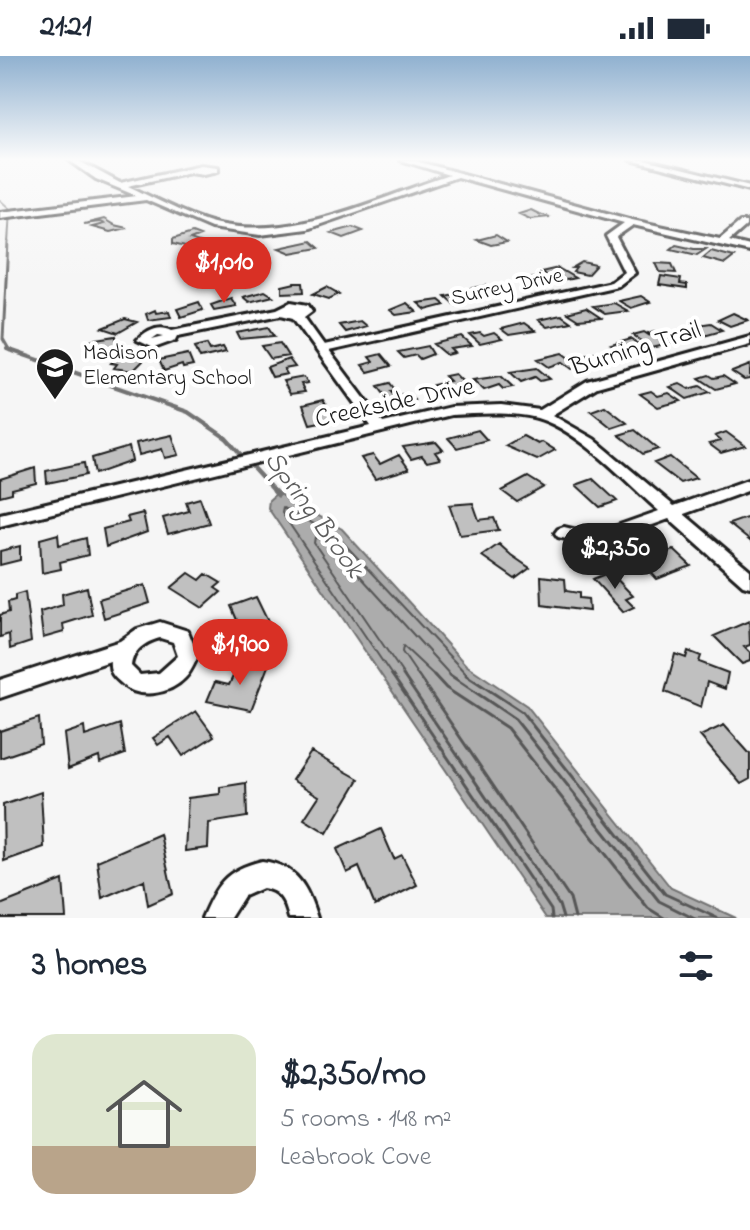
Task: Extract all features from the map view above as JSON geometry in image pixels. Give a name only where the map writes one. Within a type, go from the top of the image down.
[{"type":"street","points":[[0,215],[121,200]]},
{"type":"street","points":[[154,200],[214,226],[260,232],[304,227],[382,200]]},
{"type":"street","points":[[550,200],[750,249]]},
{"type":"street","name":"Surrey Drive","points":[[322,349],[614,284],[630,273],[611,236],[631,222]]},
{"type":"street","points":[[721,243],[743,224]]},
{"type":"street","points":[[172,334],[281,312],[291,305],[306,309],[297,316],[380,429]]},
{"type":"street","name":"Burning Trail","points":[[542,415],[592,384],[750,340]]},
{"type":"street","name":"Creekside Drive","points":[[0,520],[480,408],[542,415],[589,442],[750,580]]},
{"type":"street","points":[[564,533],[595,540],[750,484]]},
{"type":"street","points":[[0,689],[125,648]]},
{"type":"street","points":[[216,918],[230,889],[245,878],[261,874],[277,876],[291,885],[300,899],[303,918]]},
{"type":"water","points":[[277,493],[342,529],[466,665],[527,706],[671,888],[736,918],[546,918],[268,508],[269,500]]},
{"type":"building","points":[[531,210],[550,217],[530,219],[519,214]]},
{"type":"building","points":[[104,219],[127,228],[110,232],[92,227],[104,224],[100,222],[84,224]]},
{"type":"building","points":[[353,227],[363,231],[344,238],[331,233]]},
{"type":"building","points":[[192,233],[200,236],[190,240],[199,243],[189,248],[173,244],[173,239]]},
{"type":"building","points":[[496,235],[507,242],[491,245],[477,240]]},
{"type":"building","points":[[311,241],[319,248],[291,253],[279,248]]},
{"type":"building","points":[[676,245],[706,249],[697,255],[671,249]]},
{"type":"building","points":[[711,251],[734,257],[725,264],[703,258]]},
{"type":"building","points":[[582,262],[596,265],[587,275],[573,272],[576,268],[572,268]]},
{"type":"building","points":[[656,263],[672,264],[676,273],[660,272]]},
{"type":"building","points":[[558,268],[575,278],[556,282],[541,272]]},
{"type":"building","points":[[661,276],[681,279],[680,284],[687,285],[687,289],[659,285]]},
{"type":"building","points":[[541,277],[548,281],[533,288],[523,280]]},
{"type":"building","points":[[303,283],[304,292],[282,293],[282,286]]},
{"type":"building","points":[[489,285],[500,293],[488,296],[469,289]]},
{"type":"building","points":[[327,287],[339,294],[329,299],[313,294]]},
{"type":"building","points":[[265,291],[273,296],[249,302],[243,297]]},
{"type":"building","points":[[464,292],[469,296],[461,298],[466,302],[455,305],[445,296]]},
{"type":"building","points":[[641,296],[650,302],[631,308],[619,301]]},
{"type":"building","points":[[231,298],[236,306],[214,310],[211,305]]},
{"type":"building","points":[[439,300],[445,305],[426,310],[418,303]]},
{"type":"building","points":[[199,302],[203,310],[181,317],[177,309]]},
{"type":"building","points":[[407,303],[417,312],[396,315],[390,310]]},
{"type":"building","points":[[614,303],[628,311],[605,314],[593,306]]},
{"type":"building","points":[[586,308],[601,318],[578,320],[567,313]]},
{"type":"building","points":[[155,310],[156,313],[169,311],[171,317],[148,320],[146,314]]},
{"type":"building","points":[[733,313],[748,320],[730,326],[718,320]]},
{"type":"building","points":[[561,315],[571,322],[547,327],[538,320]]},
{"type":"building","points":[[125,319],[137,322],[118,333],[103,328]]},
{"type":"building","points":[[360,321],[366,326],[345,332],[339,325]]},
{"type":"building","points":[[524,323],[535,331],[509,335],[501,329]]},
{"type":"building","points":[[711,323],[722,330],[704,335],[690,326]]},
{"type":"building","points":[[269,327],[275,336],[240,339],[237,333]]},
{"type":"building","points":[[685,329],[695,335],[679,341],[667,334]]},
{"type":"building","points":[[655,331],[674,343],[652,348],[633,335],[644,332],[650,336],[648,333]]},
{"type":"building","points":[[480,333],[484,336],[494,333],[502,339],[480,344],[470,335]]},
{"type":"building","points":[[116,336],[117,349],[97,352],[96,344],[90,345],[90,340]]},
{"type":"building","points":[[462,337],[472,346],[451,349],[455,353],[447,355],[434,344]]},
{"type":"building","points":[[631,339],[645,349],[621,351],[611,345]]},
{"type":"building","points":[[280,343],[288,356],[271,359],[262,346]]},
{"type":"building","points":[[207,344],[210,350],[223,347],[226,352],[200,358],[195,347]]},
{"type":"building","points":[[428,346],[433,354],[420,359],[416,355],[404,358],[398,352]]},
{"type":"building","points":[[609,349],[621,357],[596,361],[587,354]]},
{"type":"building","points":[[563,353],[581,366],[572,369],[563,362],[549,367],[538,359]]},
{"type":"building","points":[[188,354],[193,366],[183,368],[182,365],[164,371],[159,360]]},
{"type":"building","points":[[381,354],[391,366],[368,372],[362,365],[373,362],[369,357]]},
{"type":"building","points":[[119,355],[145,359],[133,371],[114,368],[117,364],[111,363]]},
{"type":"building","points":[[289,359],[295,367],[284,369],[287,374],[272,377],[267,367]]},
{"type":"building","points":[[750,365],[750,379],[744,380],[732,372]]},
{"type":"building","points":[[537,368],[550,379],[540,381],[535,377],[521,382],[510,372]]},
{"type":"building","points":[[455,374],[469,388],[441,394],[433,385],[450,381],[445,376]]},
{"type":"building","points":[[709,375],[714,378],[723,376],[735,384],[716,389],[699,378]]},
{"type":"building","points":[[501,376],[513,387],[503,389],[499,385],[484,390],[473,380]]},
{"type":"building","points":[[304,377],[308,383],[301,384],[305,392],[290,394],[283,381]]},
{"type":"building","points":[[390,383],[396,391],[391,392],[394,396],[408,393],[414,400],[392,405],[378,386]]},
{"type":"building","points":[[680,384],[689,389],[700,386],[710,392],[687,399],[670,387]]},
{"type":"building","points":[[651,391],[658,396],[669,393],[681,401],[658,407],[640,394]]},
{"type":"building","points":[[323,400],[335,419],[310,424],[303,405]]},
{"type":"building","points":[[605,406],[627,423],[612,428],[591,411]]},
{"type":"building","points":[[478,430],[487,440],[457,448],[448,438]]},
{"type":"building","points":[[635,430],[658,449],[643,454],[619,435]]},
{"type":"building","points":[[726,432],[745,446],[721,453],[709,444],[721,441],[715,436]]},
{"type":"building","points":[[172,435],[179,455],[165,458],[162,449],[139,455],[136,443]]},
{"type":"building","points":[[523,436],[555,450],[537,460],[505,446]]},
{"type":"building","points":[[436,442],[443,450],[435,452],[440,459],[427,462],[422,456],[411,459],[403,447]]},
{"type":"building","points":[[129,447],[132,461],[95,474],[92,458]]},
{"type":"building","points":[[373,455],[380,464],[399,455],[409,469],[375,479],[361,458]]},
{"type":"building","points":[[670,457],[696,478],[680,483],[654,463]]},
{"type":"building","points":[[84,463],[86,475],[47,483],[46,471]]},
{"type":"building","points":[[35,468],[36,483],[12,489],[12,493],[0,496],[0,479]]},
{"type":"building","points":[[528,477],[544,487],[517,502],[502,491]]},
{"type":"building","points":[[593,479],[617,501],[600,507],[576,485]]},
{"type":"building","points":[[200,498],[209,523],[168,534],[163,518],[189,511],[186,502]]},
{"type":"building","points":[[473,503],[479,520],[494,518],[499,530],[460,535],[449,505]]},
{"type":"building","points":[[143,513],[147,532],[106,547],[103,529],[129,522],[127,517]]},
{"type":"building","points":[[746,518],[750,521],[750,541],[729,524]]},
{"type":"building","points":[[58,534],[59,545],[86,538],[88,555],[60,562],[61,569],[42,573],[40,539]]},
{"type":"building","points":[[499,544],[530,568],[515,579],[482,556]]},
{"type":"building","points":[[20,546],[20,560],[0,565],[0,551]]},
{"type":"building","points":[[674,550],[691,566],[657,579],[641,562]]},
{"type":"building","points":[[610,572],[633,596],[626,599],[634,607],[623,612],[593,579]]},
{"type":"building","points":[[189,573],[200,580],[206,574],[221,583],[215,588],[221,592],[203,608],[171,588]]},
{"type":"building","points":[[541,576],[565,579],[566,591],[579,593],[579,598],[588,599],[589,611],[542,605]]},
{"type":"building","points":[[145,585],[150,603],[104,618],[99,599]]},
{"type":"building","points":[[87,587],[92,615],[63,624],[64,632],[43,638],[40,612],[63,605],[62,594]]},
{"type":"building","points":[[25,592],[31,642],[10,649],[9,634],[0,637],[0,615],[9,612],[8,602],[15,600],[15,595]]},
{"type":"building","points":[[256,597],[271,628],[227,643],[223,633],[240,627],[231,606]]},
{"type":"building","points":[[749,621],[750,645],[744,647],[750,653],[750,661],[742,664],[714,636]]},
{"type":"building","points":[[688,651],[701,656],[699,662],[728,673],[725,689],[707,682],[701,707],[665,692],[675,654],[686,658]]},
{"type":"building","points":[[240,661],[268,666],[251,710],[207,701],[215,682],[229,685]]},
{"type":"building","points":[[196,711],[214,736],[183,756],[170,737],[158,745],[153,738]]},
{"type":"building","points":[[39,718],[41,744],[0,758],[0,731]]},
{"type":"building","points":[[120,724],[125,754],[100,763],[99,757],[68,769],[64,734],[84,727],[85,736]]},
{"type":"building","points":[[724,725],[750,754],[750,779],[741,784],[700,736]]},
{"type":"building","points":[[311,752],[359,779],[327,833],[304,819],[319,796],[292,780]]},
{"type":"building","points":[[246,783],[247,817],[209,823],[208,848],[185,851],[188,798],[220,794],[220,787]]},
{"type":"building","points":[[41,792],[44,847],[4,861],[3,805]]},
{"type":"building","points":[[381,829],[394,859],[402,855],[417,885],[375,906],[359,867],[347,873],[337,849]]},
{"type":"building","points":[[160,834],[173,894],[148,905],[144,880],[102,898],[97,861]]},
{"type":"building","points":[[63,880],[66,918],[0,918],[0,905]]},
{"type":"waterway","name":"Spring Brook","points":[[0,200],[10,209],[8,244]]},
{"type":"waterway","name":"Spring Brook","points":[[8,242],[3,339],[9,350]]},
{"type":"waterway","name":"Spring Brook","points":[[9,350],[188,412],[226,438],[276,493]]},
{"type":"place","name":"Madison Elementary School","points":[[55,401]]}]
